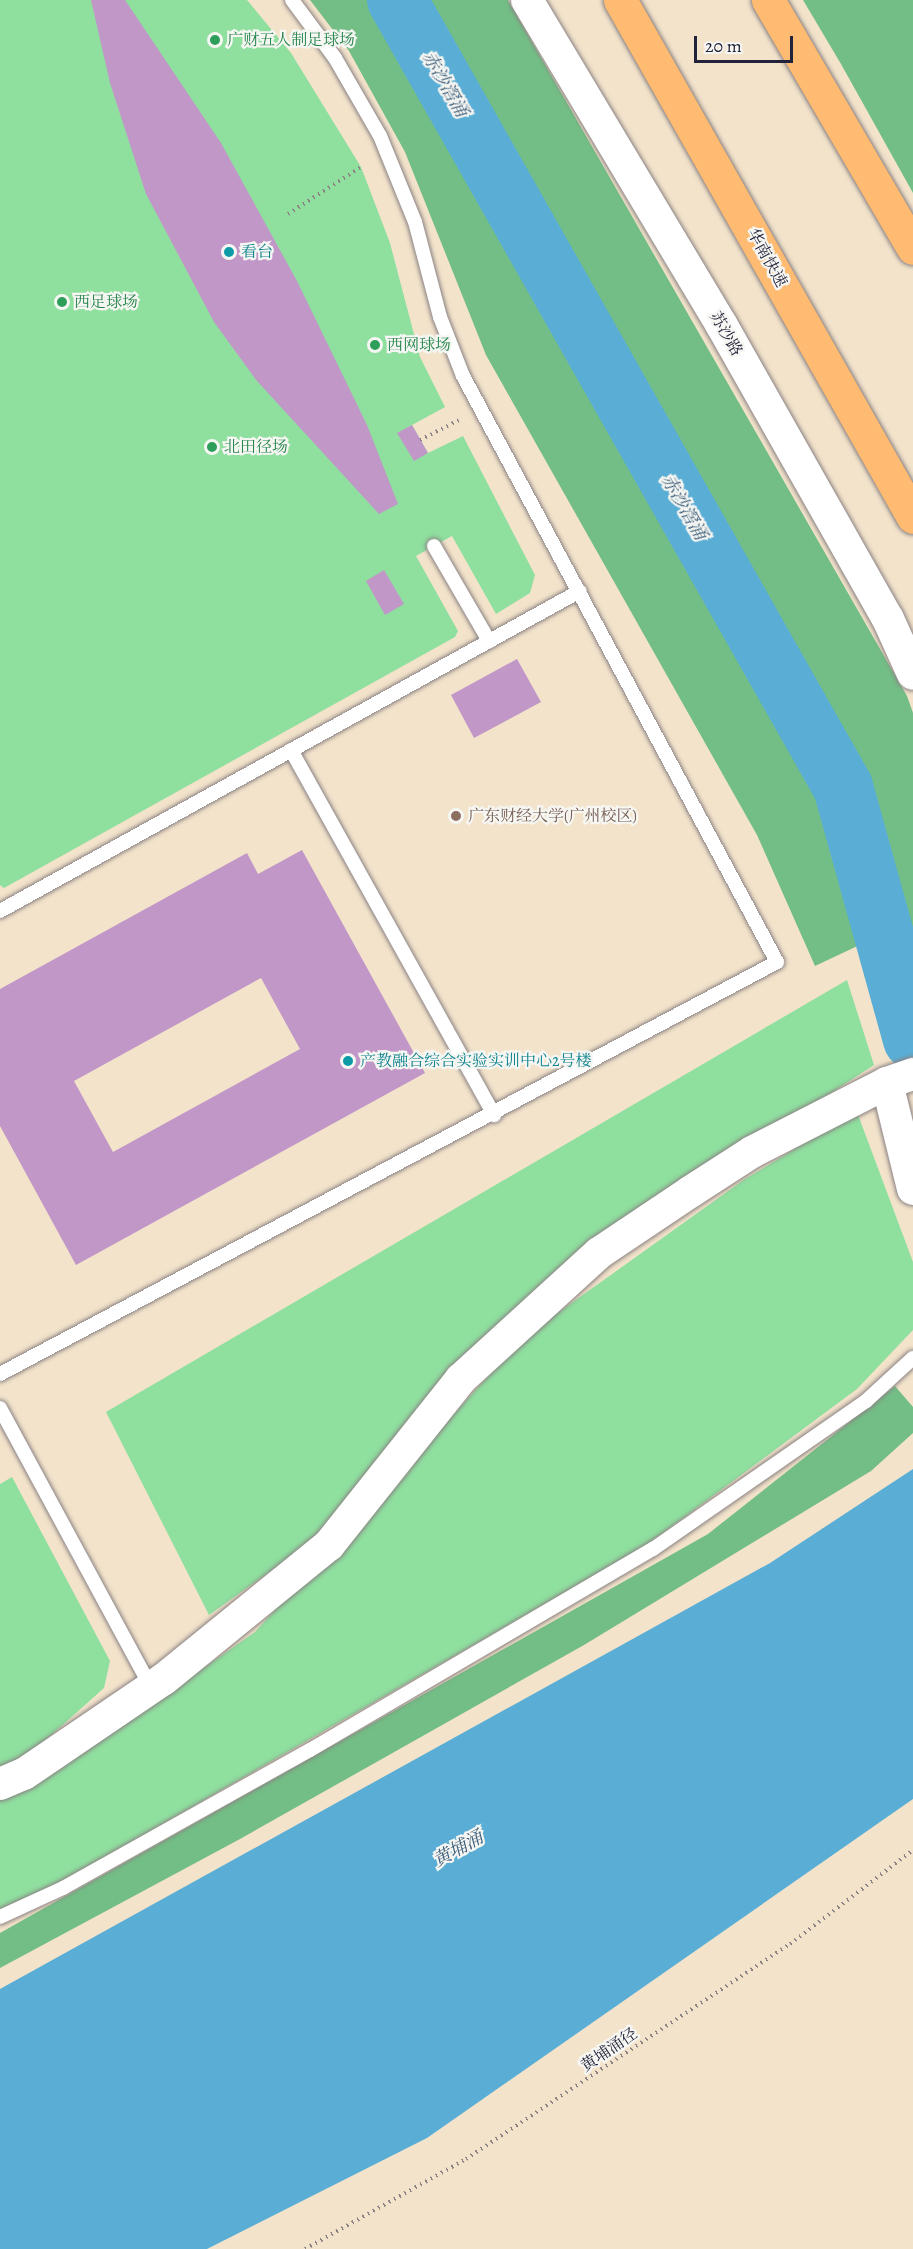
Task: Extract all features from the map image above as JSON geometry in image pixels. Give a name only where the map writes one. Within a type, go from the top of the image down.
[{"type":"highway","name":"华南快速","points":[[620,0],[913,517]]},
{"type":"highway","points":[[768,0],[913,248]]},
{"type":"street","name":"苏沙路","points":[[527,0],[721,324],[888,619],[913,674]]},
{"type":"street","points":[[0,1784],[24,1774],[150,1687],[329,1545],[461,1380],[599,1253],[752,1152],[900,1078],[913,1189]]},
{"type":"lane","points":[[0,1374],[494,1115],[777,962],[463,376],[440,317],[415,222],[380,136],[335,58],[292,0]]},
{"type":"lane","points":[[434,546],[489,641]]},
{"type":"lane","points":[[0,911],[580,591]]},
{"type":"lane","points":[[291,750],[494,1115]]},
{"type":"lane","points":[[0,1917],[63,1888],[310,1750],[653,1549],[866,1401],[913,1358]]},
{"type":"lane","points":[[0,1408],[150,1687]]},
{"type":"path","points":[[288,214],[361,167]]},
{"type":"path","points":[[420,440],[457,421]]},
{"type":"path","name":"黄埔涌径","points":[[305,2249],[466,2159],[790,1944],[913,1850]]},
{"type":"green space","name":"北田径场","points":[[0,0],[247,0],[291,53],[361,167],[390,243],[420,357],[445,407],[412,425],[428,453],[463,436],[535,575],[530,593],[496,614],[452,536],[416,556],[458,631],[455,637],[4,888],[0,885]]},
{"type":"green space","points":[[310,0],[377,0],[818,792],[868,941],[815,966],[757,835],[486,355],[405,152],[349,51]]},
{"type":"green space","points":[[423,0],[508,0],[907,696],[913,713],[913,930],[901,934],[860,794],[820,704]]},
{"type":"green space","points":[[803,0],[913,0],[913,193],[841,64]]},
{"type":"green space","points":[[847,980],[874,1065],[588,1251],[316,1539],[209,1615],[106,1412]]},
{"type":"green space","points":[[857,1112],[913,1262],[913,1330],[857,1389],[647,1545],[60,1883],[0,1910],[0,1795],[57,1771],[255,1632],[524,1337],[745,1179]]},
{"type":"green space","points":[[895,1386],[913,1407],[913,1433],[871,1471],[584,1645],[240,1839],[0,1968],[0,1933],[708,1534]]},
{"type":"green space","points":[[12,1477],[110,1661],[104,1688],[28,1756],[0,1769],[0,1484]]},
{"type":"water","name":"黄埔涌","points":[[913,1469],[913,1799],[427,2138],[207,2249],[0,2249],[0,1989],[770,1563]]},
{"type":"building","name":"看台","points":[[91,0],[125,0],[221,143],[297,281],[367,425],[398,504],[379,514],[257,381],[214,322],[146,194],[110,83]]},
{"type":"building","points":[[412,425],[428,453],[414,461],[397,433]]},
{"type":"building","points":[[384,570],[404,604],[385,615],[366,581]]},
{"type":"building","points":[[517,659],[541,702],[474,738],[451,695]]},
{"type":"building","name":"产教融合综合实验实训中心2号楼","points":[[302,850],[425,1073],[76,1265],[0,1126],[0,989],[247,853],[258,874]],"holes":[[[261,978],[300,1049],[113,1152],[74,1081]]]},
{"type":"waterway","name":"赤沙滘涌","points":[[397,0],[843,787],[913,1039]]},
{"type":"place","name":"广财五人制足球场","points":[[215,40]]},
{"type":"place","name":"看台","points":[[229,252]]},
{"type":"place","name":"西足球场","points":[[62,302]]},
{"type":"place","name":"西网球场","points":[[375,345]]},
{"type":"place","name":"北田径场","points":[[212,447]]},
{"type":"place","name":"广东财经大学(广州校区)","points":[[456,816]]},
{"type":"place","name":"产教融合综合实验实训中心2号楼","points":[[348,1061]]}]
